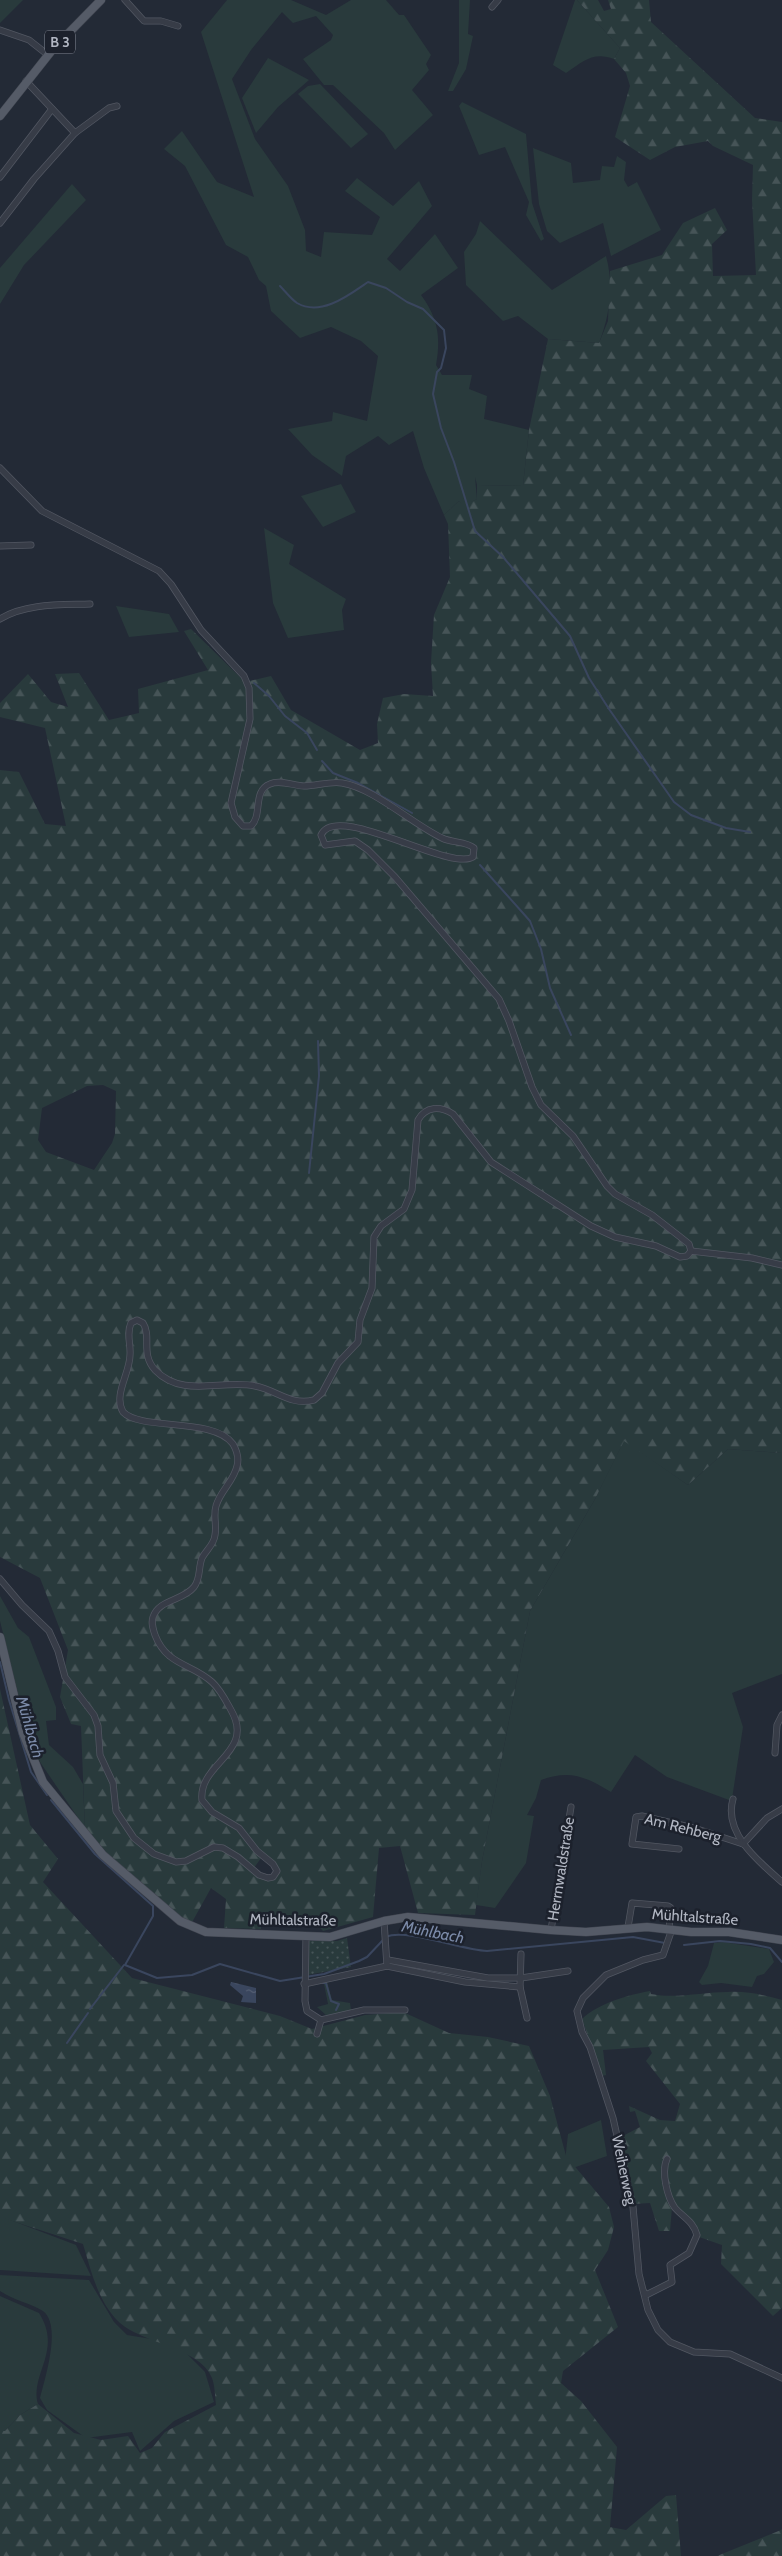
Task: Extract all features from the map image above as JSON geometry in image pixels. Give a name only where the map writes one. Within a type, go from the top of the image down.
[{"type":"main road","name":"B 3","points":[[0,116],[48,55],[99,3]]},
{"type":"main road","name":"Mühltalstraße","points":[[0,1637],[23,1733],[37,1772],[89,1840],[116,1868],[180,1921],[193,1928],[206,1932],[337,1936],[384,1921],[408,1917],[586,1932],[628,1927],[730,1932],[782,1940]]},
{"type":"street","points":[[125,0],[144,21],[178,26]]},
{"type":"street","points":[[492,6],[498,0]]},
{"type":"street","points":[[0,30],[29,40],[48,55]]},
{"type":"street","points":[[26,81],[75,133]]},
{"type":"street","points":[[0,223],[34,179],[75,133],[109,108],[117,106]]},
{"type":"street","points":[[0,177],[52,109]]},
{"type":"street","points":[[0,468],[42,511],[159,571],[171,584],[201,630],[244,676],[251,694],[251,710],[231,804],[240,823],[248,827],[253,824],[261,793],[272,783],[302,786],[340,783],[358,788],[448,841],[472,845],[475,855],[470,859],[459,858],[356,827],[330,827],[323,831],[321,838],[328,845],[346,840],[355,841],[368,850],[401,884],[499,999],[541,1105],[573,1136],[607,1186],[625,1200],[652,1215],[686,1241],[691,1251]]},
{"type":"street","points":[[0,546],[31,545]]},
{"type":"street","points":[[0,618],[8,614],[42,606],[90,604]]},
{"type":"street","points":[[0,1579],[22,1605],[49,1631],[58,1651],[65,1677],[96,1720],[99,1750],[112,1779],[116,1811],[134,1838],[154,1854],[176,1862],[186,1861],[214,1847],[223,1848],[238,1857],[259,1875],[268,1878],[273,1877],[277,1871],[273,1864],[257,1851],[239,1828],[212,1812],[202,1800],[205,1781],[234,1744],[237,1727],[234,1716],[212,1682],[170,1658],[158,1642],[153,1626],[153,1617],[160,1606],[184,1596],[198,1581],[202,1558],[215,1536],[214,1520],[217,1502],[234,1475],[238,1456],[231,1442],[218,1433],[182,1425],[134,1420],[123,1412],[119,1400],[130,1356],[128,1330],[133,1321],[143,1323],[146,1328],[145,1347],[148,1359],[160,1374],[171,1381],[202,1387],[253,1385],[269,1390],[284,1398],[300,1402],[314,1400],[322,1393],[338,1363],[358,1342],[358,1333],[364,1308],[372,1288],[374,1237],[381,1226],[400,1213],[407,1204],[412,1190],[418,1120],[424,1112],[433,1108],[446,1110],[453,1114],[484,1155],[499,1168],[591,1226],[615,1237],[656,1246],[680,1257],[687,1256],[691,1251]]},
{"type":"street","points":[[691,1251],[752,1258],[782,1264]]},
{"type":"street","points":[[775,1753],[777,1725],[782,1715]]},
{"type":"street","points":[[733,1800],[730,1816],[743,1844],[782,1882]]},
{"type":"street","name":"Herrnwaldstraße","points":[[551,1930],[571,1807]]},
{"type":"street","points":[[743,1844],[767,1818],[782,1809]]},
{"type":"street","name":"Am Rehberg","points":[[680,1849],[632,1844],[636,1817],[642,1816],[694,1828],[743,1844]]},
{"type":"street","points":[[628,1927],[632,1903],[668,1906],[671,1908],[670,1929]]},
{"type":"street","points":[[384,1921],[387,1963]]},
{"type":"street","name":"Weiherweg","points":[[670,1929],[663,1955],[643,1960],[606,1975],[583,1998],[577,2011],[613,2118],[633,2207],[637,2258],[643,2291],[651,2320],[670,2342],[694,2352],[730,2354],[782,2378]]},
{"type":"street","points":[[306,1936],[304,1978],[307,2011],[321,2020],[364,2010],[405,2010]]},
{"type":"street","points":[[521,1954],[520,1987],[527,2018]]},
{"type":"street","points":[[304,1978],[387,1963],[466,1975],[521,1978],[568,1972]]},
{"type":"street","points":[[387,1963],[465,1982],[520,1987]]},
{"type":"street","points":[[465,1982],[466,1975]]},
{"type":"street","points":[[317,2034],[321,2020]]},
{"type":"street","points":[[643,2291],[646,2296],[672,2282],[670,2265],[689,2253],[697,2235],[690,2220],[675,2208],[672,2201],[664,2170],[667,2159]]},
{"type":"green space","points":[[0,0],[23,0],[0,23]]},
{"type":"green space","points":[[227,0],[291,0],[326,15],[351,0],[386,0],[399,15],[404,15],[431,55],[426,64],[429,70],[412,90],[433,115],[395,150],[384,133],[333,85],[324,85],[303,59],[331,40],[333,35],[316,16],[293,23],[282,12],[251,50],[232,79],[255,139],[288,186],[305,230],[306,251],[321,257],[324,232],[372,235],[380,217],[345,191],[357,178],[393,206],[419,181],[432,206],[387,259],[400,271],[435,234],[458,268],[421,295],[427,303],[437,328],[436,365],[442,375],[472,375],[469,389],[487,396],[484,419],[529,430],[523,486],[477,485],[475,477],[477,499],[464,506],[459,501],[444,515],[424,468],[413,431],[389,445],[378,436],[346,456],[342,476],[312,455],[288,429],[332,421],[333,412],[367,421],[378,356],[361,341],[331,327],[300,338],[271,311],[266,286],[259,280],[248,257],[226,245],[185,166],[164,149],[182,131],[217,182],[254,197],[201,32]]},
{"type":"green space","points":[[459,0],[470,0],[468,34],[473,36],[466,69],[453,91],[448,91],[459,63]]},
{"type":"green space","points":[[575,0],[620,48],[614,59],[600,56],[589,58],[566,73],[553,65]]},
{"type":"green space","points":[[577,0],[598,0],[604,11],[611,9],[608,0],[649,0],[651,22],[755,118],[782,122],[782,1453],[728,1449],[688,1485],[624,1441],[595,1499],[530,1611],[482,1861],[475,1915],[418,1913],[400,1846],[379,1848],[373,1917],[323,1931],[310,1916],[261,1917],[261,1929],[224,1928],[226,1899],[211,1888],[191,1924],[125,1873],[85,1828],[81,1726],[71,1724],[60,1697],[68,1650],[40,1578],[0,1557],[0,770],[19,772],[45,824],[66,826],[45,728],[0,717],[0,703],[28,674],[51,702],[68,707],[55,674],[79,673],[109,720],[139,713],[138,689],[208,670],[184,631],[191,629],[245,682],[271,676],[291,710],[360,750],[378,743],[377,724],[383,698],[404,694],[433,696],[431,663],[434,615],[450,577],[448,524],[444,515],[459,501],[464,505],[477,499],[477,485],[523,486],[529,430],[548,339],[599,343],[608,321],[610,271],[662,255],[683,223],[715,208],[727,230],[712,244],[713,276],[756,275],[752,200],[753,165],[713,146],[708,141],[675,147],[650,160],[615,137],[630,86],[626,73],[614,59],[620,48]],"holes":[[[103,1085],[116,1091],[115,1134],[112,1143],[94,1170],[46,1152],[38,1140],[42,1108],[87,1086]],[[264,1854],[279,1868],[277,1877],[271,1880],[261,1879],[251,1872]]]},
{"type":"green space","points":[[268,58],[309,80],[278,107],[256,133],[242,98]]},
{"type":"green space","points":[[320,84],[368,134],[351,148],[298,94],[308,86]]},
{"type":"green space","points":[[462,102],[526,134],[532,203],[544,239],[541,241],[526,215],[529,202],[505,147],[479,155],[459,106]]},
{"type":"green space","points":[[533,148],[571,163],[573,183],[600,180],[602,166],[614,167],[617,156],[626,162],[624,180],[628,187],[637,182],[661,230],[611,256],[603,223],[560,243],[547,231],[539,204]]},
{"type":"green space","points":[[72,184],[86,200],[24,265],[0,304],[0,268]]},
{"type":"green space","points":[[480,221],[552,290],[606,256],[610,278],[610,300],[606,322],[599,343],[548,339],[518,316],[503,321],[466,285],[464,252],[476,234]]},
{"type":"green space","points":[[341,484],[356,512],[323,527],[301,496]]},
{"type":"green space","points":[[264,528],[294,545],[289,564],[346,599],[342,610],[344,630],[288,638],[273,603]]},
{"type":"green space","points":[[116,606],[169,614],[179,632],[129,637]]},
{"type":"green space","points":[[624,1440],[688,1485],[728,1449],[782,1453],[782,1674],[732,1693],[743,1727],[732,1799],[729,1800],[667,1777],[635,1755],[611,1792],[594,1782],[578,1776],[561,1775],[541,1780],[536,1798],[527,1815],[534,1816],[526,1863],[495,1908],[476,1905],[482,1861],[530,1611],[595,1499]]},
{"type":"green space","points":[[0,1596],[18,1628],[29,1637],[56,1707],[56,1720],[46,1721],[49,1745],[73,1767],[83,1784],[85,1828],[40,1762],[27,1730],[0,1621]]},
{"type":"green space","points":[[0,1689],[30,1825],[58,1859],[43,1882],[132,1978],[280,2016],[312,2029],[365,2015],[403,2012],[449,2033],[488,2037],[529,2046],[550,2096],[566,2156],[609,2207],[614,2227],[608,2250],[595,2270],[618,2327],[563,2371],[561,2383],[581,2401],[617,2447],[610,2527],[626,2530],[666,2496],[676,2495],[681,2556],[0,2556],[0,2431],[5,2431],[20,2415],[38,2404],[74,2433],[101,2440],[128,2436],[140,2453],[152,2448],[165,2432],[216,2405],[213,2381],[205,2367],[182,2352],[125,2327],[115,2318],[99,2292],[83,2244],[0,2217]]},
{"type":"green space","points":[[347,1938],[351,1967],[307,1975],[308,1941],[337,1941]]},
{"type":"green space","points":[[723,1942],[769,1949],[774,1962],[764,1974],[757,1976],[752,1987],[721,1983],[702,1985],[699,1982],[708,1966],[714,1943]]},
{"type":"green space","points":[[327,1981],[332,2000],[350,2003],[351,2010],[341,2014],[326,2015],[317,2007],[328,2004],[324,1984]]},
{"type":"green space","points":[[650,1991],[651,1994],[670,1996],[742,1992],[782,2000],[782,2308],[773,2316],[721,2264],[722,2245],[699,2237],[694,2223],[672,2207],[670,2231],[659,2231],[650,2203],[634,2204],[619,2138],[640,2127],[635,2111],[630,2112],[629,2106],[660,2120],[675,2121],[680,2104],[646,2061],[652,2053],[649,2047],[603,2050],[606,2075],[602,2076],[582,2019],[605,2004],[623,1997]]},
{"type":"green space","points":[[601,2120],[607,2156],[573,2168],[565,2161],[568,2134]]},
{"type":"green space","points":[[0,2216],[76,2245],[91,2276],[0,2270]]},
{"type":"green space","points":[[0,2275],[89,2280],[114,2322],[127,2335],[176,2343],[205,2372],[214,2402],[174,2421],[140,2451],[132,2432],[86,2438],[47,2410],[40,2398],[52,2339],[49,2318],[43,2311],[0,2291]]},
{"type":"green space","points":[[0,2296],[39,2313],[46,2327],[48,2339],[47,2350],[38,2382],[38,2404],[20,2415],[5,2431],[0,2431]]},
{"type":"green space","points":[[781,2530],[782,2556],[717,2556]]},
{"type":"water","points":[[231,1982],[256,1988],[256,2003],[241,2002],[243,1996],[230,1985]]},
{"type":"waterway","points":[[280,286],[297,303],[306,307],[316,307],[334,303],[368,282],[386,288],[407,302],[423,309],[444,330],[446,348],[441,368],[437,372],[433,394],[441,428],[454,462],[475,531],[503,557],[570,636],[589,678],[674,802],[691,815],[726,828],[750,832]]},
{"type":"waterway","points":[[254,683],[269,696],[285,716],[307,733],[317,750]]},
{"type":"waterway","points":[[322,761],[333,773],[358,783],[412,813]]},
{"type":"waterway","points":[[480,865],[530,921],[541,949],[550,988],[571,1035]]},
{"type":"waterway","points":[[309,1173],[319,1076],[318,1041]]},
{"type":"waterway","name":"Mühlbach","points":[[0,1662],[9,1700],[31,1772],[47,1795]]},
{"type":"waterway","name":"Mühlbach","points":[[51,1800],[95,1854],[153,1906],[153,1916],[125,1965],[157,1978],[192,1975],[220,1964],[280,1981],[324,1974],[359,1961],[367,1957],[383,1940]]},
{"type":"waterway","name":"Mühlbach","points":[[386,1937],[407,1935],[487,1951],[633,1937],[665,1943]]},
{"type":"waterway","name":"Mühlbach","points":[[684,1945],[720,1941],[751,1944],[770,1948],[782,1962]]},
{"type":"waterway","name":"Mühlbach","points":[[90,2009],[124,1965]]},
{"type":"waterway","points":[[323,1983],[326,1983],[331,2001],[339,2004],[336,2010]]},
{"type":"waterway","name":"Mühlbach","points":[[67,2043],[88,2013]]}]
